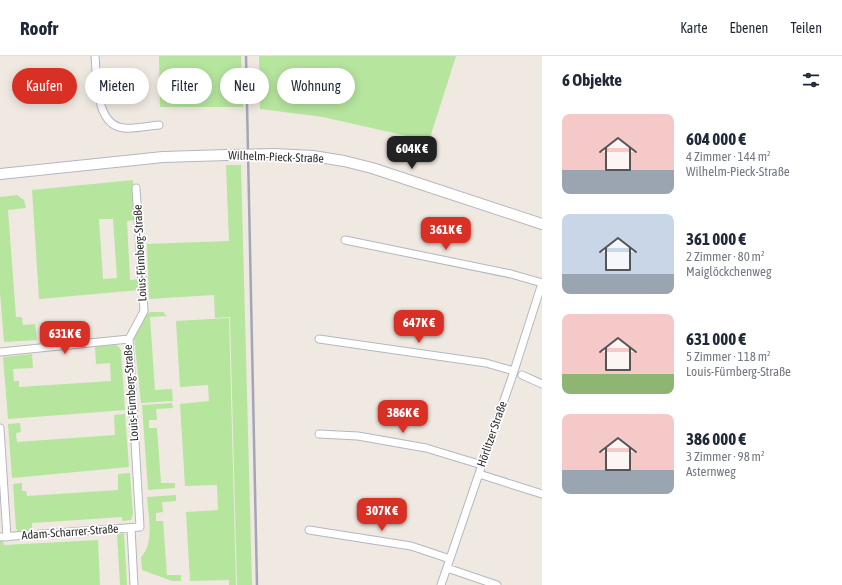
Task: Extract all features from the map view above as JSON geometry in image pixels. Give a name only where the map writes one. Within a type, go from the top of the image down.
[{"type":"main road","name":"Wilhelm-Pieck-Straße","points":[[0,174],[163,158],[275,154],[313,156],[365,166],[542,224]]},
{"type":"street","points":[[95,56],[100,104],[109,121],[113,125],[125,128],[159,125]]},
{"type":"street","name":"Loius-Fürnberg-Straße","points":[[129,339],[144,311],[136,188]]},
{"type":"street","points":[[345,240],[511,274],[542,283]]},
{"type":"street","name":"Hörlitzer Straße","points":[[441,585],[514,371],[542,283]]},
{"type":"street","name":"Louis-Fürnberg-Straße","points":[[0,352],[129,339],[140,527]]},
{"type":"street","points":[[319,339],[486,363],[514,371]]},
{"type":"street","points":[[522,375],[542,384]]},
{"type":"street","points":[[0,428],[4,537]]},
{"type":"street","points":[[319,434],[358,436],[426,448],[482,465]]},
{"type":"street","points":[[479,474],[542,494]]},
{"type":"street","name":"Adam-Scharrer-Straße","points":[[4,537],[140,527]]},
{"type":"street","points":[[131,528],[134,585]]},
{"type":"street","points":[[309,530],[411,546],[450,559]]},
{"type":"street","points":[[447,568],[497,585]]},
{"type":"green space","points":[[159,56],[241,56],[241,68],[220,68],[220,104],[243,104],[243,107],[160,107],[160,104],[212,104],[212,68],[159,68]]},
{"type":"green space","points":[[259,56],[456,56],[429,141],[323,117],[260,109],[260,104],[269,104],[269,68],[259,68]]},
{"type":"green space","points":[[226,165],[241,165],[252,585],[237,585],[230,317],[215,318],[214,295],[149,299],[147,244],[229,241]]},
{"type":"green space","points":[[133,180],[135,220],[127,221],[130,280],[140,279],[140,290],[39,299],[32,190]],"holes":[[[99,219],[113,219],[117,278],[103,279]]]},
{"type":"green space","points":[[17,195],[24,200],[26,208],[8,210],[16,317],[22,317],[23,325],[35,324],[37,340],[4,342],[0,292],[0,197]]},
{"type":"green space","points":[[150,312],[163,312],[167,316],[150,317],[155,390],[172,389],[173,401],[141,403],[134,336],[144,317]]},
{"type":"green space","points":[[229,318],[236,585],[229,585],[229,580],[190,581],[186,512],[218,510],[217,485],[185,486],[180,404],[209,401],[208,385],[180,387],[176,321]]},
{"type":"green space","points":[[115,345],[121,350],[125,410],[8,419],[3,357],[32,354],[33,368],[13,369],[14,381],[19,381],[19,387],[111,381],[110,363],[96,364],[95,346]]},
{"type":"green space","points":[[172,403],[173,408],[156,409],[157,420],[149,420],[149,428],[157,428],[161,483],[175,483],[175,488],[148,490],[142,405]]},
{"type":"green space","points":[[125,414],[129,467],[12,478],[8,424],[20,423],[21,432],[16,433],[17,442],[115,435],[114,415]]},
{"type":"green space","points":[[130,473],[133,514],[131,520],[122,521],[122,517],[32,523],[32,530],[18,531],[16,529],[13,484],[22,483],[22,491],[26,491],[27,496],[118,490],[118,474]]},
{"type":"green space","points":[[176,495],[176,501],[162,502],[163,512],[156,513],[156,521],[163,521],[167,575],[181,575],[181,581],[172,581],[142,570],[141,557],[148,544],[150,529],[147,497]]},
{"type":"green space","points":[[124,533],[127,585],[120,585],[117,534]]},
{"type":"green space","points":[[98,540],[100,585],[0,585],[0,541],[3,541],[4,545]]},
{"type":"railway","points":[[246,56],[257,585]]}]
